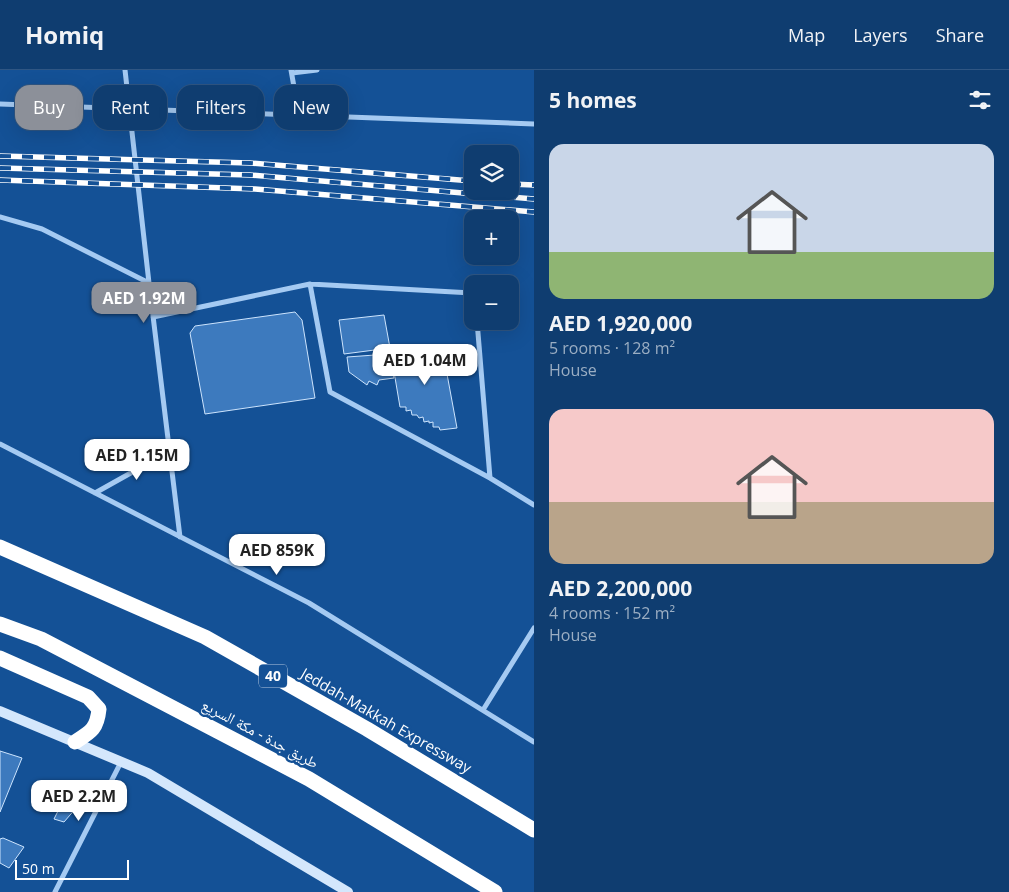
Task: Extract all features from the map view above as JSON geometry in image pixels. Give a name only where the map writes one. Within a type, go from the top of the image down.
[{"type":"highway","name":"Jeddah-Makkah Expressway","points":[[0,547],[205,637],[367,729],[534,830]]},
{"type":"highway","name":"طريق جدة - مكة السريع","points":[[0,624],[41,639],[309,779],[495,892]]},
{"type":"highway","points":[[0,658],[88,697],[99,709],[98,721],[91,732],[75,742]]},
{"type":"main road","points":[[0,710],[148,773],[348,892]]},
{"type":"street","points":[[125,70],[127,85]]},
{"type":"street","points":[[294,85],[292,72],[317,70]]},
{"type":"street","points":[[0,104],[93,107]]},
{"type":"street","points":[[167,110],[274,114]]},
{"type":"street","points":[[348,117],[534,124]]},
{"type":"street","points":[[132,130],[180,537]]},
{"type":"street","points":[[0,217],[42,229],[149,283]]},
{"type":"street","points":[[153,317],[310,284],[464,293]]},
{"type":"street","points":[[310,284],[330,392],[490,478],[534,505]]},
{"type":"street","points":[[478,330],[490,478]]},
{"type":"street","points":[[0,444],[308,603],[534,742]]},
{"type":"street","points":[[95,493],[170,451]]},
{"type":"street","points":[[483,710],[534,628]]},
{"type":"street","points":[[55,892],[121,762]]},
{"type":"building","points":[[295,312],[302,320],[315,398],[205,414],[190,333],[195,326]]},
{"type":"building","points":[[384,315],[390,348],[344,354],[339,320]]},
{"type":"building","points":[[442,347],[457,428],[440,430],[439,427],[433,427],[433,422],[424,422],[423,417],[419,418],[417,415],[412,415],[411,410],[406,411],[406,407],[400,407],[391,354]]},
{"type":"building","points":[[389,354],[394,378],[379,380],[377,385],[369,381],[367,385],[349,372],[347,357]]},
{"type":"building","points":[[0,751],[22,758],[0,812]]},
{"type":"building","points":[[69,789],[89,793],[64,822],[54,819]]},
{"type":"building","points":[[3,838],[24,847],[9,868],[0,863],[0,839]]},
{"type":"railway","points":[[0,156],[250,163],[464,180]]},
{"type":"railway","points":[[0,168],[250,175],[534,199]]},
{"type":"railway","points":[[0,180],[255,189],[534,212]]},
{"type":"railway","points":[[519,184],[534,185]]}]
